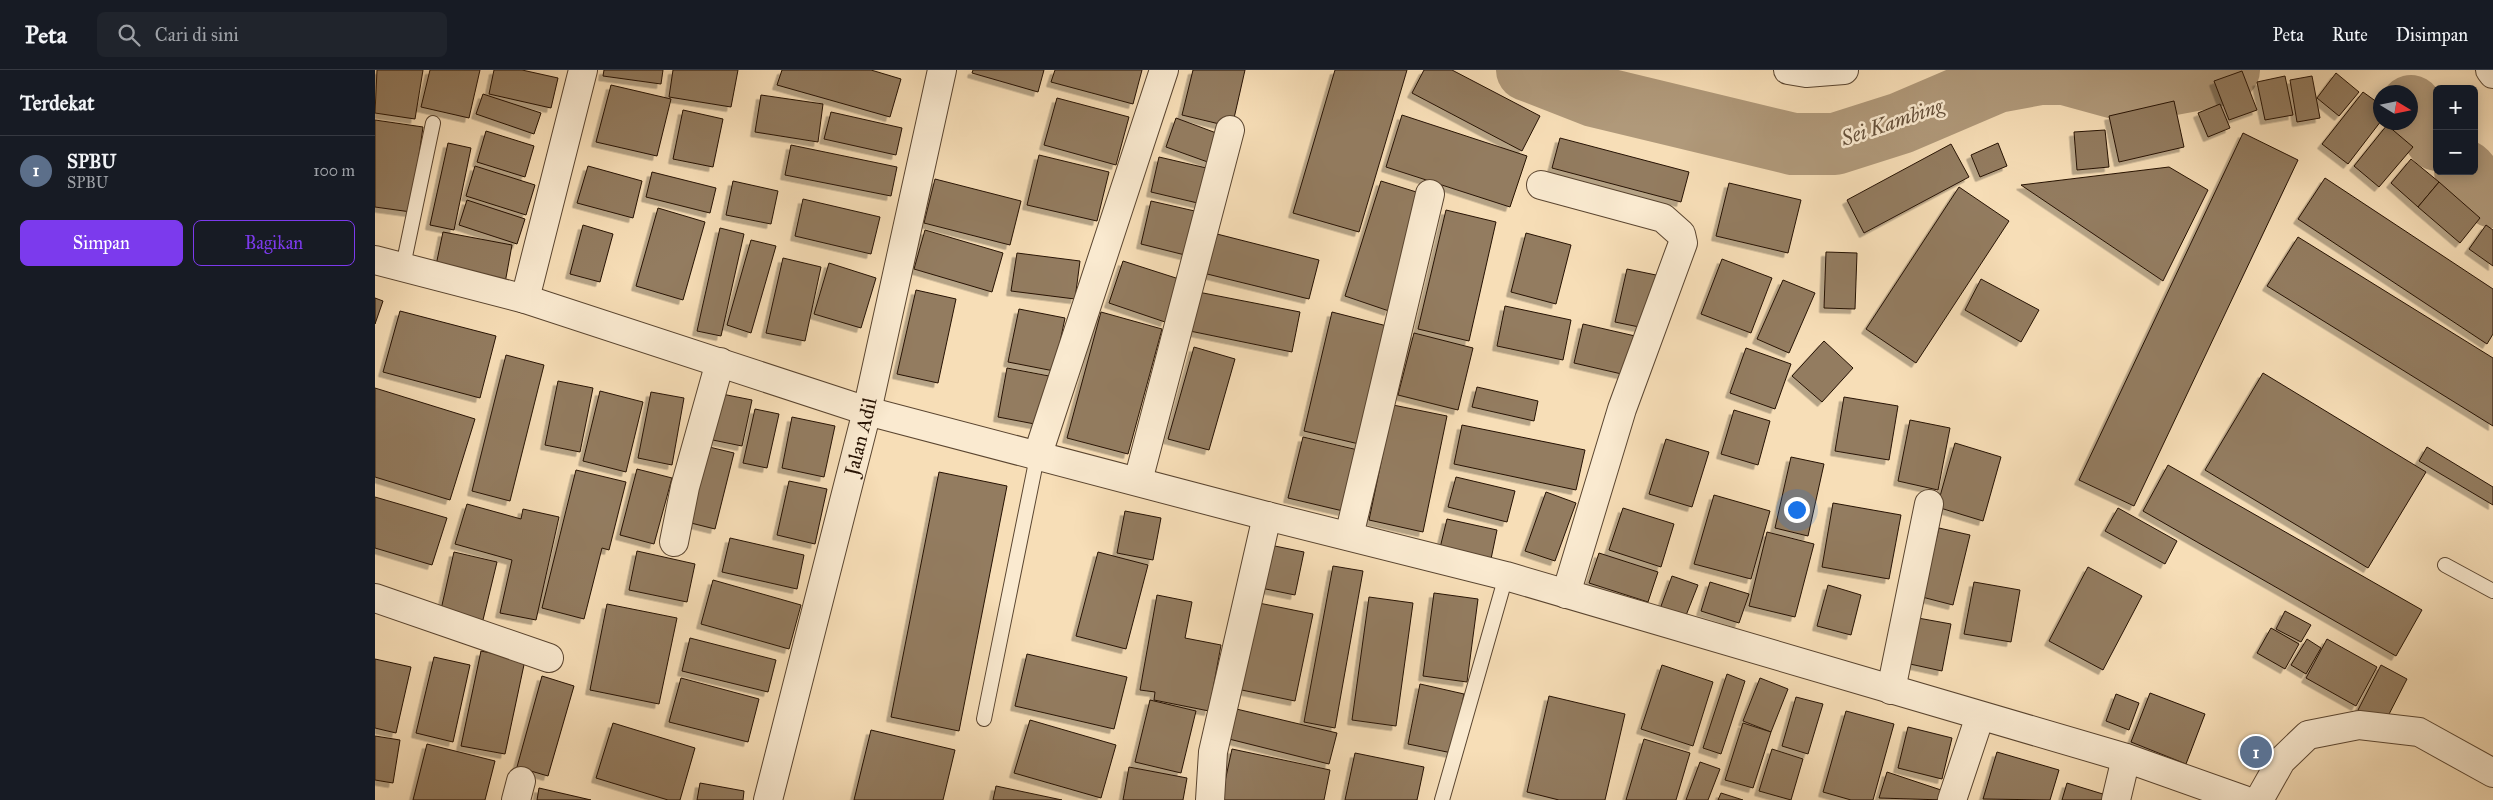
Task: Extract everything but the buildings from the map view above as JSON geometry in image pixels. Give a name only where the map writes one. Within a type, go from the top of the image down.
[{"type":"street","points":[[525,299],[583,70]]},
{"type":"street","name":"Jalan Adil","points":[[768,800],[867,411],[942,70]]},
{"type":"street","points":[[1037,456],[1164,70]]},
{"type":"street","points":[[1788,70],[1805,73],[1844,70]]},
{"type":"street","points":[[2490,70],[2493,74]]},
{"type":"street","points":[[1138,481],[1230,130]]},
{"type":"street","points":[[1541,185],[1663,218],[1681,234],[1683,243],[1622,409],[1566,594]]},
{"type":"street","points":[[1349,536],[1430,194]]},
{"type":"street","points":[[375,260],[525,299],[867,411],[1267,516],[1506,576],[2125,758],[2244,800]]},
{"type":"street","points":[[674,542],[685,487],[720,362]]},
{"type":"street","points":[[1891,690],[1929,504]]},
{"type":"street","points":[[1210,800],[1213,752],[1267,516]]},
{"type":"street","points":[[375,598],[549,658]]},
{"type":"street","points":[[1952,800],[1980,716]]},
{"type":"street","points":[[2259,800],[2281,761],[2308,735],[2359,726],[2419,732],[2493,773]]},
{"type":"street","points":[[2116,800],[2125,758]]},
{"type":"lane","points":[[403,266],[433,123]]},
{"type":"lane","points":[[983,719],[1037,456]]},
{"type":"lane","points":[[2445,565],[2493,590]]},
{"type":"lane","points":[[1441,800],[1506,576]]},
{"type":"waterway","name":"Sei Kambing","points":[[1527,70],[1594,96],[1793,144],[1835,144],[1901,123],[1997,82],[2040,74],[2065,74],[2116,88],[2163,86],[2211,77],[2229,70]]},
{"type":"waterway","name":"Sei Kambing","points":[[2418,115],[2433,135]]},
{"type":"waterway","name":"Sei Kambing","points":[[2468,175],[2479,187],[2493,197]]},
{"type":"place","name":"SPBU","points":[[2256,752]]}]
